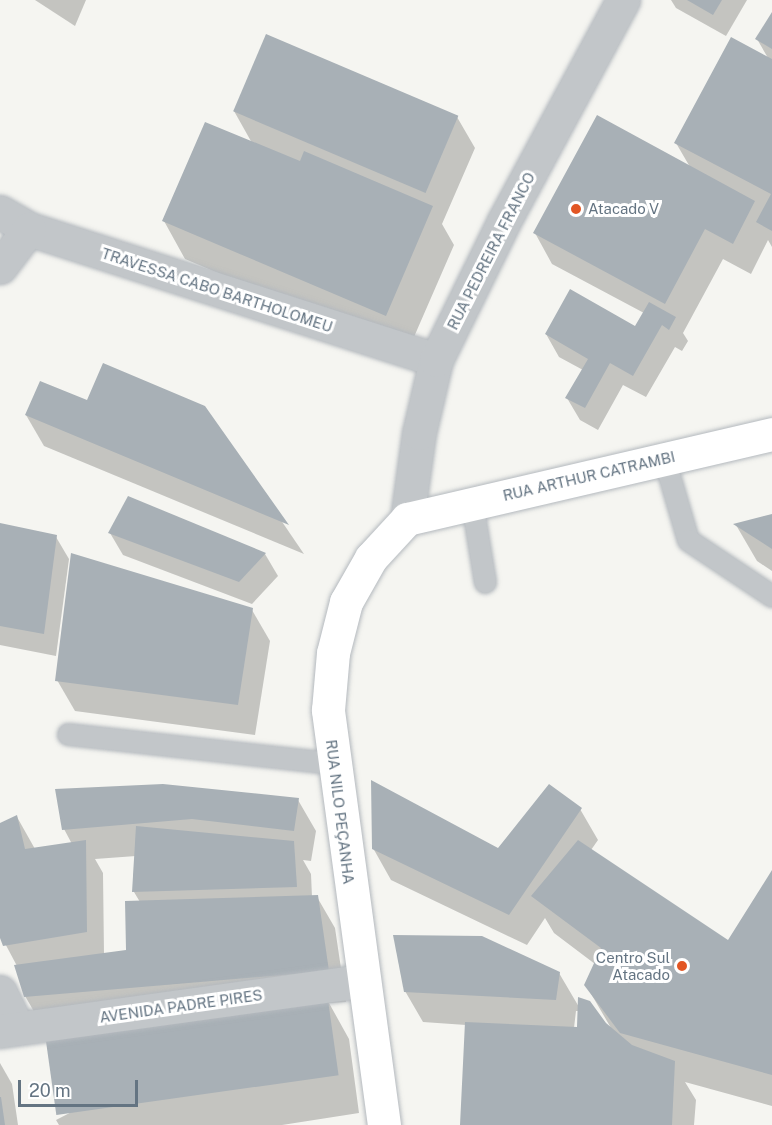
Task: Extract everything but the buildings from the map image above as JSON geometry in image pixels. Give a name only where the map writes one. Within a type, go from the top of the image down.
[{"type":"main road","name":"RUA ARTHUR CATRAMBI","points":[[407,519],[772,434]]},
{"type":"main road","name":"RUA NILO PEÇANHA","points":[[384,1125],[332,763],[330,687],[333,653],[346,602],[371,558],[407,519]]},
{"type":"street","name":"RUA PEDREIRA FRANCO","points":[[407,519],[419,433],[436,360],[504,221],[623,0]]},
{"type":"street","name":"TRAVESSA CABO BARTHOLOMEU","points":[[0,212],[29,229],[436,360]]},
{"type":"street","points":[[0,267],[29,229]]},
{"type":"street","name":"AVENIDA PADRE PIRES","points":[[9,1029],[362,981]]},
{"type":"street","points":[[0,992],[9,1029]]},
{"type":"lane","points":[[664,458],[688,540],[772,596]]},
{"type":"lane","points":[[472,503],[485,582]]},
{"type":"lane","points":[[68,734],[332,763]]},
{"type":"place","name":"Atacado V","points":[[576,209]]},
{"type":"place","name":"Centro Sul Atacado","points":[[682,966]]}]
